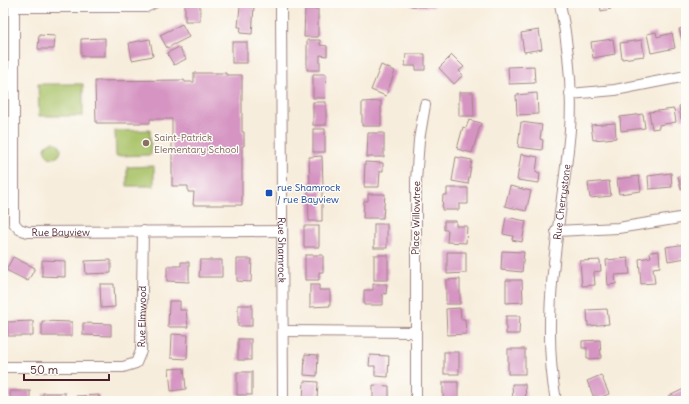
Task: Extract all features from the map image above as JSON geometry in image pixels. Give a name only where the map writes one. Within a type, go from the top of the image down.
[{"type":"street","points":[[14,5],[110,5],[146,7],[154,3]]},
{"type":"street","name":"Rue Shamrock","points":[[281,3],[283,401]]},
{"type":"street","name":"Rue Cherrystone","points":[[556,401],[550,336],[556,231],[570,129],[568,53],[560,3]]},
{"type":"street","name":"Rue Bayview","points":[[14,5],[14,216],[16,227],[22,231],[28,232],[282,231]]},
{"type":"street","points":[[570,94],[615,90],[686,76]]},
{"type":"street","name":"Place Willowtree","points":[[416,401],[416,181],[419,140],[425,105]]},
{"type":"street","points":[[556,231],[618,228],[686,217]]},
{"type":"street","name":"Rue Elmwood","points":[[3,366],[123,367],[136,363],[141,351],[143,231]]},
{"type":"street","points":[[282,331],[415,332]]},
{"type":"green space","points":[[38,84],[83,84],[83,116],[39,116]]},
{"type":"green space","points":[[150,130],[151,155],[116,156],[115,131]]},
{"type":"green space","points":[[53,142],[60,147],[61,150],[56,157],[53,158],[46,153],[45,150],[50,143]]},
{"type":"green space","points":[[154,166],[154,186],[127,186],[127,167]]},
{"type":"building","points":[[185,3],[200,3],[200,21],[185,21]]},
{"type":"building","points":[[411,3],[434,3],[434,7],[411,6]]},
{"type":"building","points":[[600,3],[610,3],[611,9],[601,11]]},
{"type":"building","points":[[240,6],[254,7],[252,34],[240,33],[241,27],[238,27]]},
{"type":"building","points":[[305,9],[318,9],[318,37],[304,37]]},
{"type":"building","points":[[182,24],[189,37],[167,48],[160,35]]},
{"type":"building","points":[[686,27],[686,46],[684,47],[679,29]]},
{"type":"building","points":[[539,30],[542,49],[524,52],[521,33]]},
{"type":"building","points":[[656,32],[657,37],[672,33],[675,48],[651,53],[647,34]]},
{"type":"building","points":[[39,35],[55,36],[54,49],[38,49]]},
{"type":"building","points":[[105,38],[105,56],[81,56],[81,39]]},
{"type":"building","points":[[150,39],[153,56],[132,60],[129,43]]},
{"type":"building","points":[[613,39],[615,54],[593,58],[591,42]]},
{"type":"building","points":[[307,40],[320,40],[320,45],[327,46],[327,56],[320,55],[320,70],[307,70]]},
{"type":"building","points":[[642,40],[644,56],[622,59],[620,43]]},
{"type":"building","points":[[232,42],[247,42],[247,63],[232,63]]},
{"type":"building","points":[[179,47],[186,59],[174,65],[167,53]]},
{"type":"building","points":[[406,54],[425,54],[425,70],[416,70],[416,66],[405,66]]},
{"type":"building","points":[[452,55],[464,67],[459,71],[463,75],[454,84],[439,68]]},
{"type":"building","points":[[381,65],[395,71],[386,96],[371,90]]},
{"type":"building","points":[[534,66],[535,83],[509,84],[508,67]]},
{"type":"building","points":[[194,73],[226,73],[226,75],[242,75],[242,132],[244,132],[244,146],[242,146],[242,205],[193,205],[194,192],[188,192],[188,186],[172,186],[172,119],[150,119],[150,123],[96,123],[95,81],[184,80],[185,82],[194,82]]},
{"type":"building","points":[[313,74],[326,74],[325,98],[313,98]]},
{"type":"building","points":[[459,92],[473,92],[474,116],[459,116]]},
{"type":"building","points":[[537,93],[538,114],[517,115],[516,95]]},
{"type":"building","points":[[381,101],[381,126],[362,126],[362,102]]},
{"type":"building","points":[[313,102],[326,102],[326,125],[313,125]]},
{"type":"building","points":[[686,105],[686,118],[681,119],[679,106]]},
{"type":"building","points":[[674,109],[676,122],[659,125],[659,128],[652,129],[649,112]]},
{"type":"building","points":[[643,114],[645,128],[621,131],[620,117]]},
{"type":"building","points":[[469,120],[481,123],[472,153],[457,149],[463,127],[466,128]]},
{"type":"building","points":[[521,122],[542,125],[540,139],[543,140],[542,150],[518,147]]},
{"type":"building","points":[[615,123],[616,138],[593,140],[591,125]]},
{"type":"building","points":[[313,129],[325,129],[325,152],[313,152]]},
{"type":"building","points":[[368,133],[384,133],[384,157],[367,157]]},
{"type":"building","points":[[521,154],[538,157],[536,172],[540,173],[539,183],[517,180]]},
{"type":"building","points":[[322,156],[323,186],[310,187],[309,157]]},
{"type":"building","points":[[456,157],[472,160],[468,184],[452,181]]},
{"type":"building","points":[[365,162],[383,163],[383,171],[380,171],[379,187],[364,187]]},
{"type":"building","points":[[671,173],[672,187],[649,189],[648,176]]},
{"type":"building","points":[[686,174],[686,188],[681,189],[678,176]]},
{"type":"building","points":[[639,176],[641,191],[619,194],[617,179]]},
{"type":"building","points":[[609,181],[611,196],[590,198],[588,183]]},
{"type":"building","points":[[510,186],[531,191],[526,211],[505,206]]},
{"type":"building","points":[[447,188],[468,188],[468,204],[459,204],[459,210],[442,210],[443,195],[447,195]]},
{"type":"building","points":[[308,191],[322,191],[322,221],[309,221]]},
{"type":"building","points":[[368,194],[385,194],[383,218],[363,218],[364,201],[368,201]]},
{"type":"building","points":[[506,217],[526,221],[522,242],[512,240],[513,236],[503,234]]},
{"type":"building","points":[[444,221],[456,221],[456,226],[467,226],[466,243],[447,242],[448,230],[444,230]]},
{"type":"building","points":[[374,224],[387,224],[387,248],[374,248]]},
{"type":"building","points":[[304,226],[319,226],[319,247],[304,247]]},
{"type":"building","points":[[686,244],[686,258],[668,261],[666,247]]},
{"type":"building","points":[[502,251],[524,252],[522,272],[501,270]]},
{"type":"building","points":[[659,251],[660,267],[653,268],[655,283],[641,284],[639,259],[651,257],[650,252]]},
{"type":"building","points":[[447,252],[466,252],[466,273],[447,274]]},
{"type":"building","points":[[305,255],[323,255],[323,272],[319,272],[319,280],[305,280]]},
{"type":"building","points":[[374,255],[388,255],[388,280],[374,280]]},
{"type":"building","points":[[13,257],[35,268],[28,281],[6,270]]},
{"type":"building","points":[[628,258],[630,274],[615,275],[616,284],[608,285],[606,260]]},
{"type":"building","points":[[237,259],[252,259],[251,282],[237,281]]},
{"type":"building","points":[[42,260],[65,261],[65,277],[42,276]]},
{"type":"building","points":[[111,260],[111,273],[86,274],[85,261]]},
{"type":"building","points":[[200,260],[222,260],[222,277],[199,277]]},
{"type":"building","points":[[600,260],[601,271],[594,272],[595,285],[582,286],[580,261]]},
{"type":"building","points":[[181,262],[189,262],[189,282],[167,281],[167,266],[181,266]]},
{"type":"building","points":[[460,279],[460,304],[446,304],[446,280]]},
{"type":"building","points":[[506,280],[522,280],[523,302],[506,303]]},
{"type":"building","points":[[100,284],[114,284],[115,307],[101,308]]},
{"type":"building","points":[[373,284],[387,284],[386,294],[383,293],[383,305],[364,305],[364,290],[373,290]]},
{"type":"building","points":[[310,285],[319,285],[319,290],[330,290],[330,306],[310,307]]},
{"type":"building","points":[[169,301],[180,301],[180,310],[186,310],[188,327],[168,327]]},
{"type":"building","points":[[238,305],[252,305],[252,326],[238,326]]},
{"type":"building","points":[[460,308],[461,319],[465,319],[466,334],[447,335],[446,309]]},
{"type":"building","points":[[607,309],[609,324],[588,326],[587,310]]},
{"type":"building","points":[[506,316],[520,316],[519,334],[506,334]]},
{"type":"building","points":[[33,321],[33,336],[8,336],[7,322]]},
{"type":"building","points":[[42,321],[72,322],[72,336],[42,336]]},
{"type":"building","points":[[83,323],[111,324],[111,336],[83,335]]},
{"type":"building","points":[[172,334],[188,335],[187,359],[171,358]]},
{"type":"building","points":[[238,339],[251,339],[251,360],[238,360]]},
{"type":"building","points":[[600,340],[601,358],[587,359],[587,348],[582,348],[582,341]]},
{"type":"building","points":[[508,349],[525,349],[525,374],[508,374]]},
{"type":"building","points":[[444,352],[459,352],[459,374],[444,374]]},
{"type":"building","points":[[305,354],[318,355],[317,376],[304,375]]},
{"type":"building","points":[[370,355],[389,356],[388,377],[375,376],[375,366],[369,366]]},
{"type":"building","points":[[184,368],[186,389],[171,391],[169,369]]},
{"type":"building","points":[[237,372],[252,372],[252,395],[237,395]]},
{"type":"building","points":[[601,375],[609,394],[595,400],[587,381]]},
{"type":"building","points":[[304,381],[318,382],[317,401],[303,401]]},
{"type":"building","points":[[443,382],[458,382],[458,401],[443,401]]},
{"type":"building","points":[[512,384],[525,384],[526,401],[513,401]]},
{"type":"building","points":[[373,385],[389,386],[389,401],[373,401]]},
{"type":"building","points":[[686,388],[686,401],[671,401],[669,396]]},
{"type":"building","points":[[10,391],[30,391],[30,401],[10,401]]},
{"type":"building","points":[[43,393],[65,393],[65,401],[43,401]]},
{"type":"building","points":[[99,395],[99,401],[76,401],[76,396]]},
{"type":"building","points":[[252,399],[252,401],[237,401],[237,400]]},
{"type":"place","name":"Saint-Patrick Elementary School","points":[[146,143]]},
{"type":"place","name":"rue Shamrock / rue Bayview","points":[[269,193]]}]
